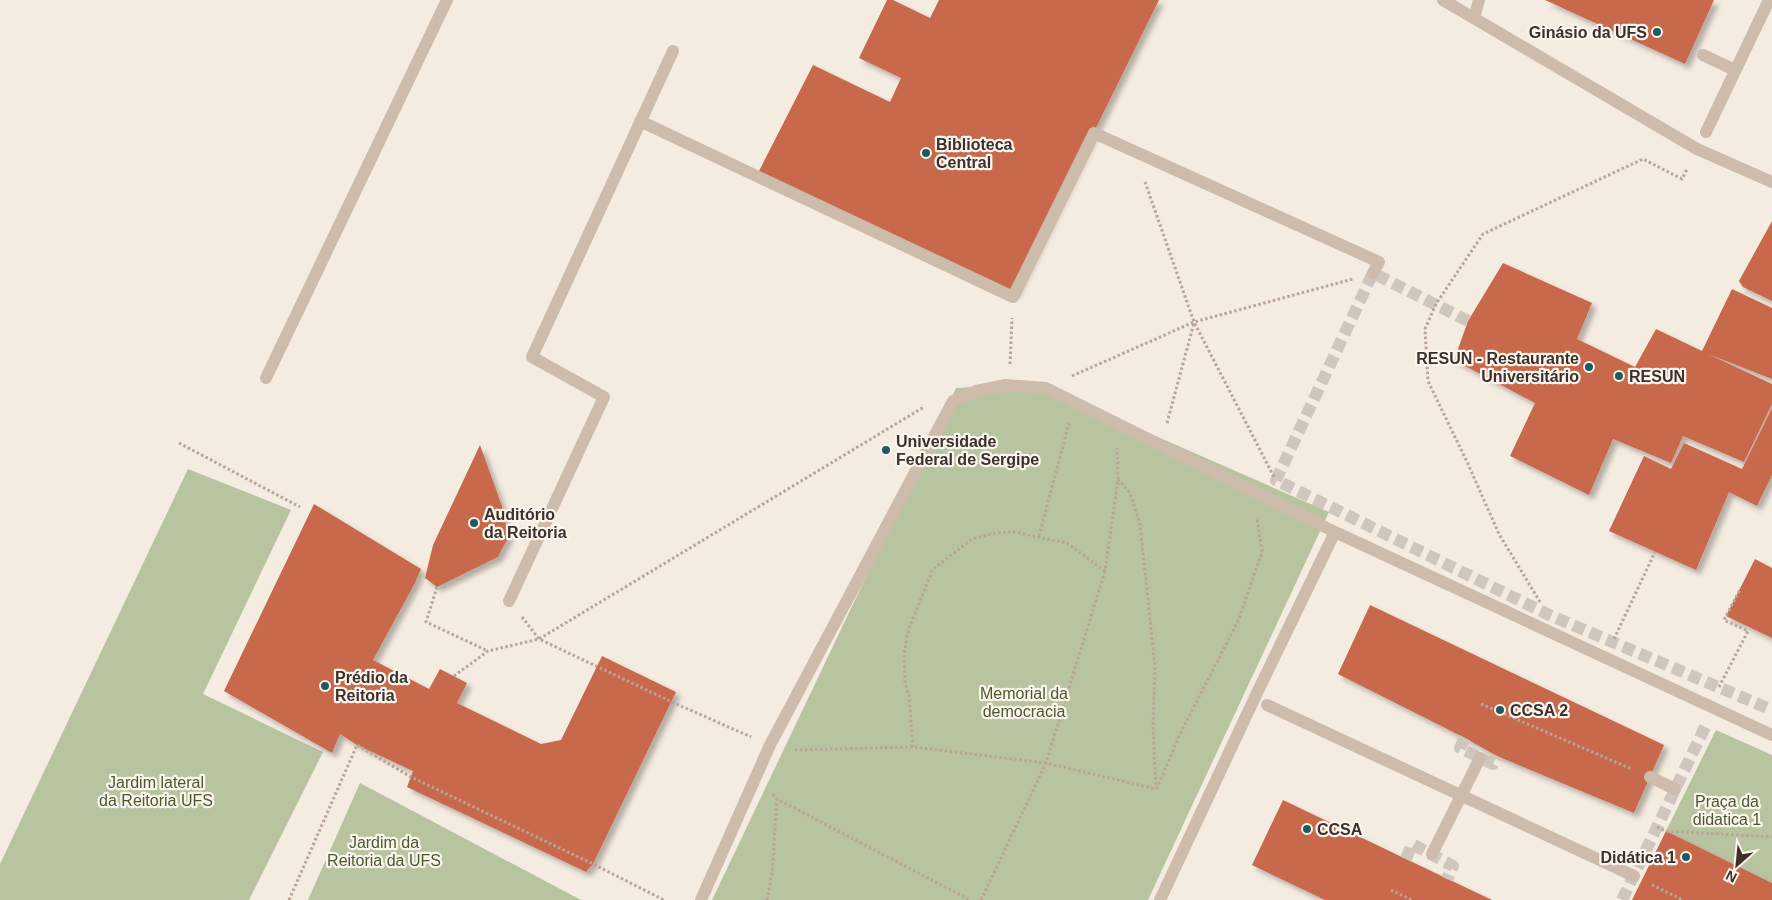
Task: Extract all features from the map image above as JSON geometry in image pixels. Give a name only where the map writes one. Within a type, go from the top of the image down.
[{"type":"street","points":[[266,378],[447,0]]},
{"type":"street","points":[[1443,0],[1697,149],[1772,182]]},
{"type":"street","points":[[1474,18],[1479,0]]},
{"type":"street","points":[[1706,132],[1735,70],[1767,17],[1769,0]]},
{"type":"street","points":[[509,601],[604,398],[532,357],[673,51]]},
{"type":"street","points":[[1703,55],[1735,70]]},
{"type":"street","points":[[640,121],[1013,296],[1094,133],[1379,262],[1373,274]]},
{"type":"street","points":[[700,900],[770,745],[954,401],[976,391],[1006,386],[1046,388],[1336,532],[1772,735]]},
{"type":"street","points":[[1160,900],[1256,695],[1336,532]]},
{"type":"street","points":[[1267,705],[1634,876]]},
{"type":"street","points":[[1432,854],[1480,758]]},
{"type":"street","points":[[1650,777],[1676,789]]},
{"type":"path","points":[[1542,606],[1499,534],[1428,381],[1425,329],[1436,304],[1483,234],[1643,159],[1682,178],[1687,169]]},
{"type":"path","points":[[1146,182],[1194,322],[1276,480]]},
{"type":"path","points":[[1066,379],[1194,322],[1373,274]]},
{"type":"path","points":[[1009,372],[1013,296]]},
{"type":"path","points":[[1166,424],[1194,322]]},
{"type":"path","points":[[454,676],[488,651],[539,639],[931,403]]},
{"type":"path","points":[[1039,536],[1070,420]]},
{"type":"path","points":[[981,900],[1046,762],[1105,571],[1118,479],[1116,440]]},
{"type":"path","points":[[179,443],[300,507]]},
{"type":"path","points":[[1118,479],[1130,493],[1140,524],[1155,667],[1153,726],[1156,789]]},
{"type":"path","points":[[1156,789],[1179,736],[1239,619],[1262,552],[1256,511]]},
{"type":"path","points":[[913,746],[909,696],[905,683],[904,653],[909,628],[933,569],[972,538],[995,532],[1014,532],[1067,543],[1105,571]]},
{"type":"path","points":[[1612,642],[1655,552]]},
{"type":"path","points":[[437,587],[426,622],[488,651]]},
{"type":"path","points":[[1718,688],[1748,632],[1724,620],[1741,588]]},
{"type":"path","points":[[509,601],[539,639],[672,702],[756,739]]},
{"type":"path","points":[[1481,704],[1650,777]]},
{"type":"path","points":[[289,900],[357,745],[411,777],[664,900]]},
{"type":"path","points":[[795,750],[913,746],[1046,762],[1156,789]]},
{"type":"path","points":[[758,769],[777,800],[970,900]]},
{"type":"path","points":[[767,900],[772,873],[777,800]]},
{"type":"path","points":[[1657,827],[1666,831],[1772,837]]},
{"type":"path","points":[[1634,876],[1683,900]]},
{"type":"path","points":[[1391,890],[1412,900]]},
{"type":"green space","name":"Memorial da democracia","points":[[1006,385],[1046,388],[1329,512],[1148,900],[712,900],[956,388]]},
{"type":"green space","name":"Jardim lateral da Reitoria UFS","points":[[188,469],[291,510],[203,694],[323,752],[249,900],[0,900],[0,864]]},
{"type":"green space","name":"Praça da didatica 1","points":[[1716,730],[1772,755],[1772,883],[1666,831]]},
{"type":"green space","name":"Jardim da Reitoria da UFS","points":[[360,783],[581,900],[308,900]]},
{"type":"building","name":"Biblioteca Central","points":[[887,0],[893,0],[930,18],[939,0],[1159,0],[1014,294],[758,173],[813,65],[890,102],[901,78],[859,58]]},
{"type":"building","name":"Ginásio da UFS","points":[[1545,0],[1714,0],[1685,64]]},
{"type":"building","points":[[1772,221],[1772,301],[1743,287],[1739,281]]},
{"type":"building","name":"RESUN","points":[[1503,263],[1592,303],[1577,339],[1635,367],[1656,329],[1702,351],[1732,289],[1772,308],[1772,379],[1708,354],[1772,384],[1772,404],[1744,462],[1683,436],[1671,463],[1613,439],[1589,495],[1510,456],[1535,403],[1454,360],[1468,321]]},
{"type":"building","points":[[1772,408],[1772,475],[1757,506],[1729,492],[1696,570],[1609,531],[1644,456],[1671,469],[1684,443],[1742,469]]},
{"type":"building","name":"Auditório da Reitoria","points":[[480,445],[503,509],[508,538],[498,557],[437,587],[425,578],[433,545]]},
{"type":"building","name":"Prédio da Reitoria","points":[[314,504],[421,569],[373,660],[429,689],[440,669],[467,683],[457,703],[541,744],[561,740],[602,656],[676,692],[593,864],[586,872],[407,787],[413,771],[357,745],[340,734],[332,753],[224,691]]},
{"type":"building","points":[[1755,559],[1772,568],[1772,638],[1726,616]]},
{"type":"building","name":"CCSA 2","points":[[1370,605],[1664,745],[1634,813],[1497,756],[1338,674]]},
{"type":"building","name":"CCSA","points":[[1283,800],[1492,900],[1325,900],[1252,865]]},
{"type":"building","name":"Didática 1","points":[[1666,831],[1772,883],[1772,900],[1632,900]]},
{"type":"tunnel","points":[[1468,321],[1373,273],[1276,480],[1547,614],[1772,710]]},
{"type":"tunnel","points":[[1622,900],[1706,725]]},
{"type":"tunnel","points":[[1465,738],[1460,748],[1493,764],[1497,756]]},
{"type":"tunnel","points":[[1406,859],[1412,844],[1453,866],[1447,879]]},
{"type":"place","name":"Ginásio da UFS","points":[[1657,32]]},
{"type":"place","name":"Biblioteca Central","points":[[926,153]]},
{"type":"place","name":"RESUN - Restaurante Universitário","points":[[1589,367]]},
{"type":"place","name":"RESUN","points":[[1619,376]]},
{"type":"place","name":"Universidade Federal de Sergipe","points":[[886,450]]},
{"type":"place","name":"Auditório da Reitoria","points":[[474,523]]},
{"type":"place","name":"Prédio da Reitoria","points":[[325,686]]},
{"type":"place","name":"CCSA 2","points":[[1500,710]]},
{"type":"place","name":"CCSA","points":[[1307,829]]},
{"type":"place","name":"Didática 1","points":[[1686,857]]}]
